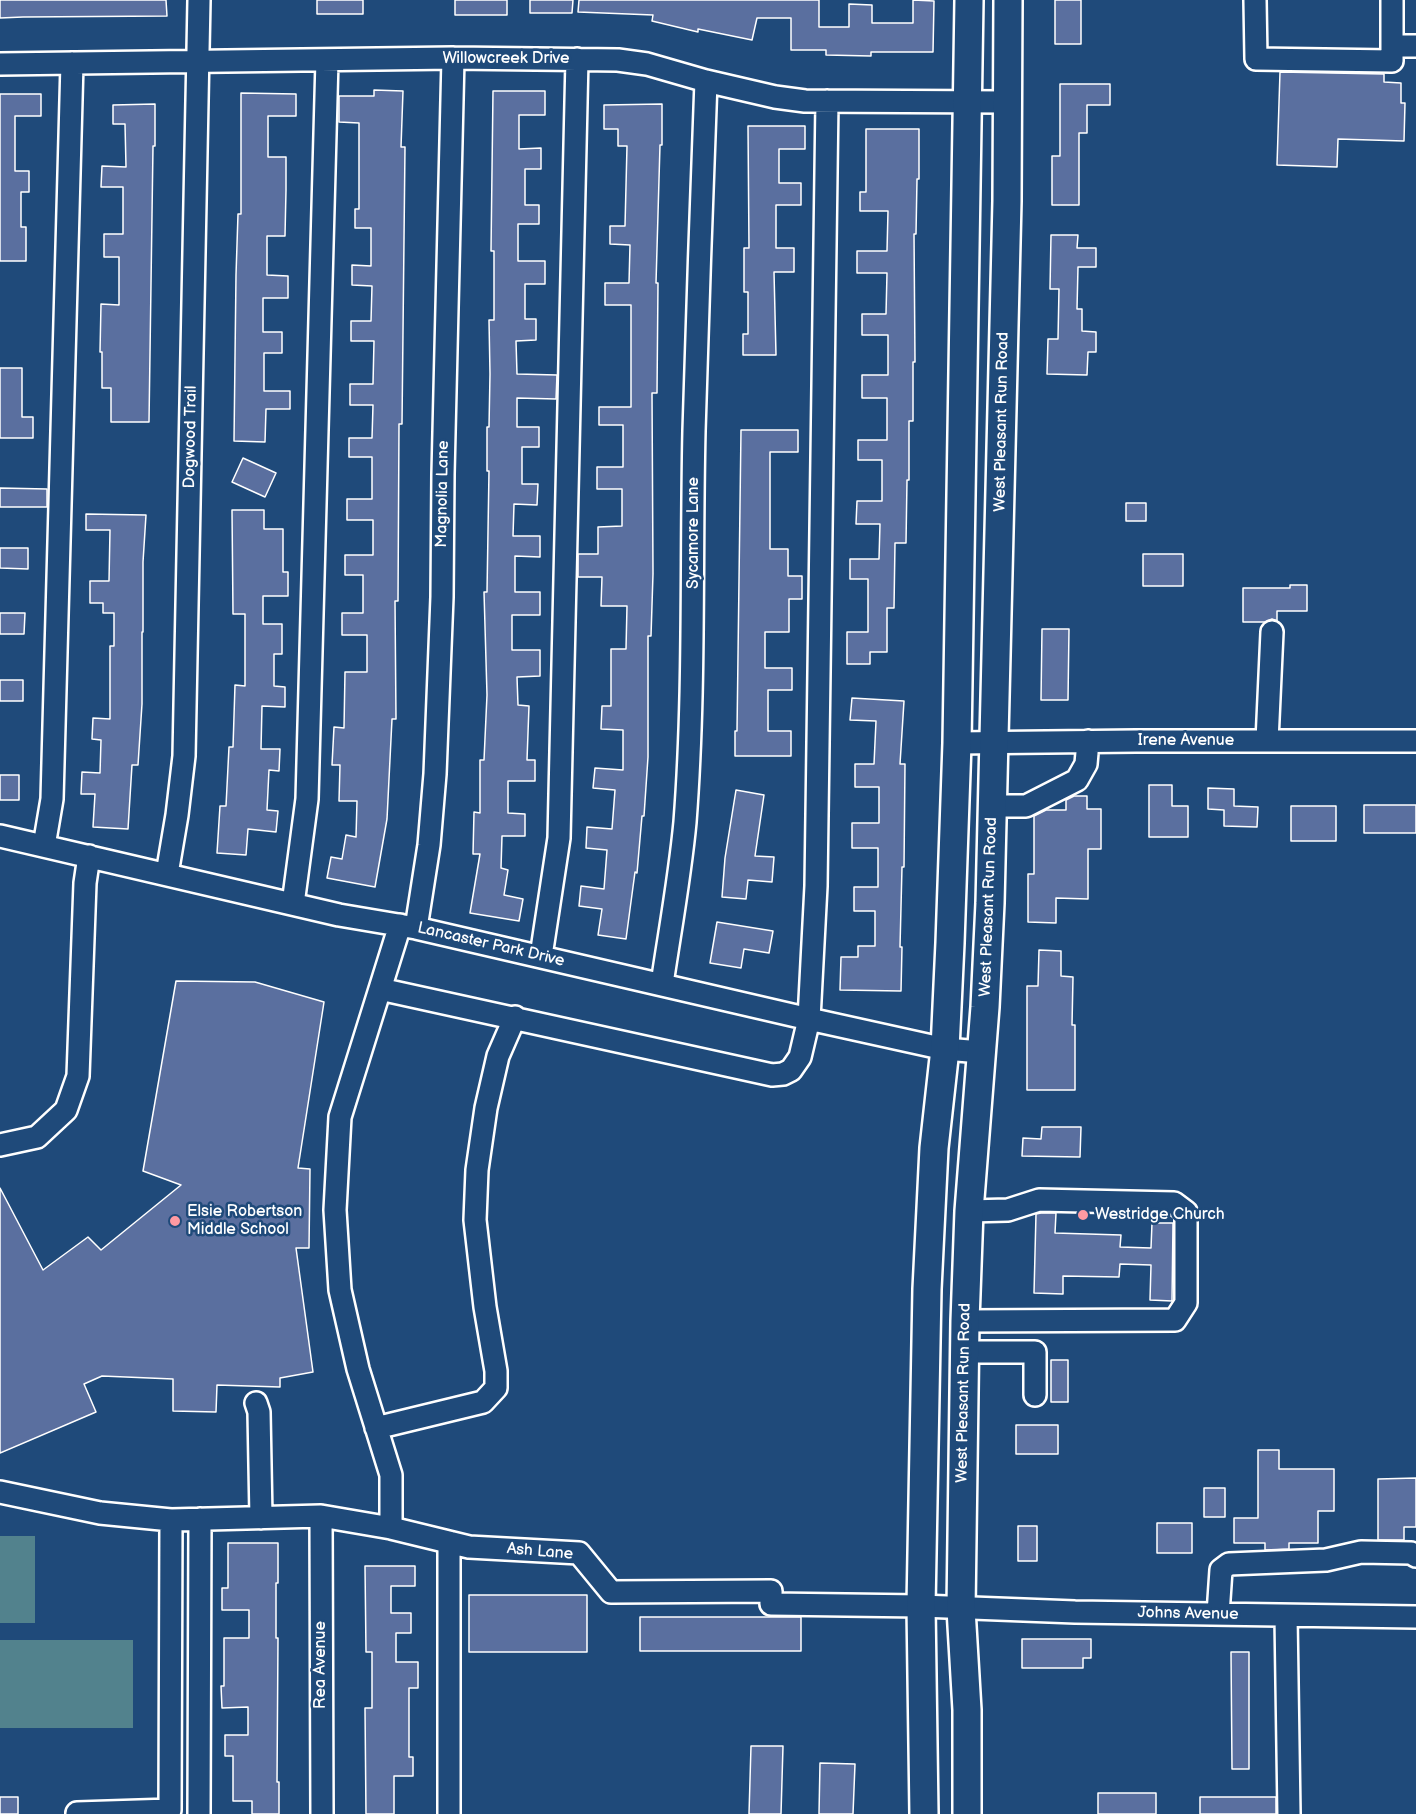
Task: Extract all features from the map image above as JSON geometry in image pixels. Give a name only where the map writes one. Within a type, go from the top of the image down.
[{"type":"main road","points":[[924,1814],[921,1606],[926,1319],[934,1148],[945,1049],[957,743],[969,0]]},
{"type":"main road","name":"West Pleasant Run Road","points":[[967,1814],[967,1710],[961,1609],[965,1321],[969,1211],[990,903],[1006,225],[1008,0]]},
{"type":"main road","points":[[926,1319],[965,1321]]},
{"type":"main road","points":[[922,1709],[967,1710]]},
{"type":"street","name":"Dogwood Trail","points":[[166,874],[177,815],[184,756],[199,0]]},
{"type":"street","points":[[1255,0],[1256,59],[1392,61],[1392,0]]},
{"type":"street","points":[[1392,46],[1416,46]]},
{"type":"street","name":"Willowcreek Drive","points":[[0,64],[453,58],[618,60],[647,64],[775,97],[805,101],[1007,102]]},
{"type":"street","name":"Magnolia Lane","points":[[391,1528],[391,1475],[358,1369],[340,1290],[335,1210],[340,1118],[380,989],[408,926],[429,845],[435,774],[442,597],[453,58]]},
{"type":"street","points":[[541,956],[559,838],[577,59]]},
{"type":"street","points":[[293,904],[307,799],[327,60]]},
{"type":"street","points":[[44,846],[52,799],[72,63]]},
{"type":"street","name":"Sycamore Lane","points":[[662,984],[681,854],[688,767],[695,420],[706,81]]},
{"type":"street","points":[[380,989],[772,1075],[783,1074],[791,1070],[800,1057],[809,1019],[816,886],[827,101]]},
{"type":"street","points":[[1268,741],[1272,632]]},
{"type":"street","points":[[992,806],[1026,806],[1077,780],[1086,764],[1088,741]]},
{"type":"street","name":"Irene Avenue","points":[[957,743],[1416,741]]},
{"type":"street","name":"Lancaster Park Drive","points":[[0,836],[339,915],[408,926],[945,1049],[981,1052]]},
{"type":"street","points":[[0,1145],[37,1137],[66,1110],[78,1076],[85,883],[89,856]]},
{"type":"street","points":[[376,1428],[483,1402],[496,1388],[496,1371],[485,1307],[475,1220],[477,1170],[486,1108],[498,1056],[515,1017]]},
{"type":"street","points":[[965,1321],[1175,1320],[1186,1304],[1186,1212],[1174,1203],[1039,1200],[1008,1210],[969,1211]]},
{"type":"street","points":[[965,1352],[1035,1352],[1035,1395]]},
{"type":"street","points":[[256,1403],[259,1412],[261,1518]]},
{"type":"street","name":"Ash Lane","points":[[0,1492],[100,1513],[171,1520],[321,1516],[391,1528],[469,1546],[579,1553],[611,1592],[771,1591],[771,1604],[921,1606],[961,1609]]},
{"type":"street","name":"Rea Avenue","points":[[321,1516],[322,1814]]},
{"type":"street","points":[[200,1519],[200,1814]]},
{"type":"street","points":[[77,1814],[170,1810],[171,1520]]},
{"type":"street","points":[[449,1542],[449,1814]]},
{"type":"street","points":[[1218,1614],[1221,1570],[1229,1564],[1326,1560],[1361,1552],[1411,1553],[1416,1557]]},
{"type":"street","name":"Johns Avenue","points":[[961,1609],[1416,1617]]},
{"type":"street","points":[[1286,1616],[1289,1814]]},
{"type":"green space","points":[[0,1536],[35,1536],[35,1623],[0,1623]]},
{"type":"green space","points":[[0,1640],[133,1640],[133,1728],[0,1728]]},
{"type":"building","points":[[0,0],[166,0],[167,16],[0,18]]},
{"type":"building","points":[[317,0],[363,0],[363,14],[317,14]]},
{"type":"building","points":[[455,0],[507,0],[507,15],[455,15]]},
{"type":"building","points":[[530,0],[573,0],[572,13],[530,13]]},
{"type":"building","points":[[579,0],[819,0],[819,27],[849,27],[849,4],[872,5],[872,23],[913,23],[913,0],[934,1],[933,52],[871,52],[871,56],[826,55],[826,50],[791,50],[791,18],[757,18],[752,40],[698,29],[698,32],[652,21],[653,15],[578,12]]},
{"type":"building","points":[[1055,0],[1081,0],[1081,44],[1055,44]]},
{"type":"building","points":[[1280,72],[1384,74],[1384,82],[1401,83],[1401,103],[1405,103],[1404,141],[1338,139],[1337,167],[1277,165]]},
{"type":"building","points":[[1060,84],[1110,84],[1110,105],[1087,105],[1087,133],[1079,133],[1079,205],[1052,205],[1052,156],[1060,156]]},
{"type":"building","points":[[374,90],[403,91],[401,147],[405,147],[402,424],[399,424],[398,601],[395,601],[396,719],[392,719],[387,819],[375,887],[327,878],[331,857],[342,859],[346,835],[356,837],[357,801],[339,801],[340,765],[332,765],[334,727],[344,728],[345,672],[367,672],[367,635],[342,635],[342,613],[363,613],[363,575],[345,575],[345,555],[373,555],[373,520],[347,520],[347,499],[372,499],[372,457],[349,457],[349,438],[372,438],[373,405],[350,405],[350,384],[373,384],[374,341],[351,341],[351,321],[371,321],[372,286],[352,285],[352,265],[371,266],[371,228],[355,228],[355,209],[359,209],[359,123],[339,122],[339,96],[374,96]]},
{"type":"building","points":[[493,91],[545,91],[545,115],[519,115],[519,149],[541,148],[541,169],[525,169],[525,205],[539,205],[539,224],[518,224],[518,261],[545,261],[545,284],[525,284],[525,319],[536,319],[536,340],[516,341],[517,374],[557,375],[556,399],[517,398],[517,427],[539,427],[539,447],[522,447],[522,484],[538,484],[537,505],[514,504],[513,536],[540,536],[540,557],[515,556],[515,592],[540,592],[540,615],[512,615],[512,650],[540,650],[540,676],[517,677],[518,705],[529,706],[527,760],[535,760],[535,781],[508,781],[508,813],[525,814],[525,836],[502,836],[501,868],[508,870],[504,895],[523,899],[519,921],[470,913],[480,854],[473,854],[474,812],[480,813],[480,760],[484,760],[487,695],[484,592],[487,592],[489,320],[494,320],[494,251],[491,251]]},
{"type":"building","points":[[241,93],[296,94],[296,116],[268,116],[268,157],[286,157],[286,190],[285,236],[267,236],[267,275],[288,276],[288,298],[263,298],[263,332],[282,332],[282,353],[264,353],[264,391],[290,391],[290,409],[266,409],[265,442],[234,441],[236,275],[238,214],[241,214]]},
{"type":"building","points":[[0,94],[41,94],[41,116],[15,116],[15,171],[29,171],[29,192],[21,192],[21,227],[26,227],[26,261],[0,261]]},
{"type":"building","points":[[155,104],[149,422],[111,422],[111,388],[102,388],[101,304],[119,305],[119,257],[104,257],[104,234],[123,234],[123,187],[101,187],[102,166],[126,167],[125,124],[113,124],[113,105]]},
{"type":"building","points":[[662,104],[656,283],[658,283],[657,393],[652,393],[653,574],[651,636],[648,636],[648,757],[644,816],[642,816],[637,873],[635,872],[626,939],[598,935],[602,909],[579,906],[581,886],[604,889],[607,850],[586,848],[587,827],[612,829],[615,790],[593,788],[595,768],[623,770],[623,730],[601,729],[602,706],[611,706],[611,649],[626,649],[627,606],[601,606],[602,577],[578,577],[578,554],[598,554],[598,527],[622,526],[622,489],[597,489],[597,467],[623,467],[623,425],[599,425],[599,407],[631,407],[631,305],[605,305],[605,283],[629,283],[630,245],[610,244],[610,226],[625,226],[627,146],[618,146],[618,129],[604,129],[604,105]]},
{"type":"building","points":[[748,126],[805,126],[805,149],[779,149],[779,183],[801,183],[801,205],[776,205],[776,248],[794,248],[794,272],[774,272],[776,355],[743,355],[743,334],[748,334],[748,292],[744,292],[744,248],[749,248]]},
{"type":"building","points":[[866,129],[919,129],[919,179],[917,179],[916,234],[914,234],[913,421],[909,421],[906,543],[895,543],[894,608],[887,608],[887,652],[870,652],[870,664],[847,664],[847,632],[868,632],[868,579],[850,579],[850,559],[879,559],[880,524],[856,524],[857,501],[882,501],[882,460],[858,460],[858,440],[887,440],[887,398],[862,398],[862,375],[888,375],[888,335],[862,335],[862,314],[886,314],[887,273],[857,273],[857,251],[887,251],[888,211],[860,211],[860,192],[866,192]]},
{"type":"building","points":[[1051,235],[1078,235],[1077,248],[1096,248],[1096,267],[1078,267],[1077,309],[1082,309],[1082,331],[1096,332],[1096,352],[1088,352],[1087,375],[1047,374],[1048,339],[1058,339],[1059,289],[1050,289]]},
{"type":"building","points":[[0,368],[22,368],[22,417],[33,417],[33,438],[0,438]]},
{"type":"building","points":[[741,430],[798,430],[798,452],[770,452],[770,549],[788,549],[788,576],[802,576],[802,599],[789,599],[789,632],[765,632],[765,668],[792,668],[792,690],[768,690],[768,731],[791,731],[791,756],[735,756]]},
{"type":"building","points":[[243,458],[276,473],[265,497],[232,482]]},
{"type":"building","points":[[0,488],[47,489],[47,507],[0,507]]},
{"type":"building","points":[[1126,503],[1146,503],[1146,521],[1126,521]]},
{"type":"building","points":[[232,510],[264,510],[264,529],[283,529],[283,572],[288,572],[288,596],[263,596],[263,624],[282,624],[282,654],[274,654],[274,686],[285,687],[285,707],[262,706],[261,749],[280,749],[279,771],[269,770],[267,810],[278,811],[276,832],[248,829],[246,855],[217,853],[220,806],[226,806],[229,747],[233,747],[235,685],[245,686],[245,614],[233,614]]},
{"type":"building","points":[[86,514],[146,515],[143,562],[142,704],[138,765],[132,765],[128,829],[93,827],[95,794],[81,794],[82,772],[100,773],[101,740],[92,739],[93,718],[110,719],[110,646],[114,646],[114,613],[103,613],[103,603],[90,603],[90,581],[109,581],[110,530],[86,530]]},
{"type":"building","points":[[0,548],[28,548],[28,569],[0,568]]},
{"type":"building","points":[[1143,554],[1183,554],[1183,586],[1143,586]]},
{"type":"building","points":[[1290,585],[1307,585],[1307,611],[1277,611],[1277,621],[1272,619],[1265,622],[1243,622],[1243,588],[1290,588]]},
{"type":"building","points":[[0,613],[25,613],[24,634],[0,634]]},
{"type":"building","points":[[1042,629],[1069,629],[1068,700],[1041,700]]},
{"type":"building","points":[[0,680],[23,680],[23,701],[0,701]]},
{"type":"building","points":[[852,698],[904,701],[900,764],[905,764],[901,991],[840,990],[841,957],[858,957],[858,946],[875,946],[875,911],[854,911],[854,887],[878,887],[878,848],[852,848],[852,823],[879,823],[879,787],[855,787],[855,764],[874,764],[876,721],[850,720]]},
{"type":"building","points":[[0,775],[19,775],[19,800],[0,800]]},
{"type":"building","points":[[1149,785],[1172,785],[1172,806],[1188,806],[1188,837],[1149,837]]},
{"type":"building","points":[[1208,788],[1234,789],[1234,806],[1258,807],[1257,827],[1224,826],[1224,810],[1208,809]]},
{"type":"building","points":[[736,790],[764,795],[755,856],[774,857],[772,882],[748,880],[746,899],[722,897],[725,858]]},
{"type":"building","points":[[1074,796],[1087,796],[1087,809],[1101,809],[1101,849],[1088,849],[1088,899],[1056,898],[1056,923],[1028,922],[1028,874],[1034,874],[1034,816],[1046,810],[1066,810],[1066,800]]},
{"type":"building","points":[[1364,805],[1416,805],[1416,833],[1364,833]]},
{"type":"building","points":[[1291,806],[1336,806],[1336,841],[1291,841]]},
{"type":"building","points":[[717,922],[773,931],[769,953],[744,949],[741,968],[710,963]]},
{"type":"building","points":[[1039,950],[1061,951],[1061,976],[1073,977],[1072,1025],[1075,1025],[1075,1090],[1027,1090],[1027,986],[1038,986]]},
{"type":"building","points":[[176,981],[255,982],[324,1002],[298,1168],[310,1169],[309,1248],[296,1248],[313,1372],[280,1378],[280,1387],[217,1385],[216,1412],[173,1411],[173,1379],[102,1376],[84,1384],[96,1412],[0,1453],[0,1188],[43,1270],[88,1237],[101,1250],[181,1185],[143,1171]]},
{"type":"building","points":[[1042,1127],[1081,1127],[1080,1157],[1022,1156],[1023,1138],[1041,1139]]},
{"type":"building","points":[[1056,1213],[1055,1233],[1121,1235],[1120,1247],[1151,1248],[1152,1223],[1173,1223],[1172,1301],[1150,1300],[1151,1265],[1120,1264],[1119,1277],[1063,1276],[1063,1294],[1034,1293],[1036,1214]]},
{"type":"building","points":[[1051,1360],[1068,1360],[1068,1402],[1051,1402]]},
{"type":"building","points":[[1016,1425],[1058,1425],[1058,1454],[1016,1454]]},
{"type":"building","points":[[1258,1450],[1279,1450],[1279,1469],[1334,1469],[1334,1511],[1318,1511],[1318,1543],[1289,1543],[1289,1549],[1265,1550],[1265,1543],[1234,1543],[1234,1518],[1258,1518]]},
{"type":"building","points":[[1416,1478],[1416,1527],[1404,1527],[1404,1540],[1378,1540],[1378,1479]]},
{"type":"building","points":[[1204,1488],[1225,1488],[1225,1517],[1204,1517]]},
{"type":"building","points":[[1157,1523],[1192,1523],[1192,1553],[1157,1553]]},
{"type":"building","points":[[1018,1526],[1037,1526],[1037,1561],[1018,1561]]},
{"type":"building","points":[[228,1543],[278,1543],[276,1638],[278,1638],[277,1782],[279,1782],[279,1814],[252,1814],[252,1801],[233,1801],[233,1756],[225,1756],[225,1735],[248,1735],[248,1707],[222,1708],[224,1638],[249,1638],[249,1610],[222,1610],[222,1588],[228,1588]]},
{"type":"building","points":[[365,1566],[415,1566],[415,1586],[391,1586],[391,1613],[411,1613],[411,1633],[396,1633],[396,1662],[418,1662],[418,1688],[409,1688],[409,1757],[413,1757],[413,1776],[394,1776],[394,1814],[366,1814],[365,1708],[372,1708],[372,1652],[366,1652]]},
{"type":"building","points":[[469,1595],[587,1595],[587,1652],[469,1652]]},
{"type":"building","points":[[640,1617],[801,1617],[801,1651],[640,1651]]},
{"type":"building","points":[[1022,1639],[1091,1639],[1091,1658],[1083,1658],[1083,1668],[1022,1668]]},
{"type":"building","points":[[1231,1652],[1249,1652],[1249,1769],[1232,1769]]},
{"type":"building","points":[[751,1746],[783,1746],[781,1814],[749,1814]]},
{"type":"building","points":[[820,1763],[855,1764],[853,1814],[819,1814]]},
{"type":"building","points":[[1098,1793],[1156,1793],[1156,1814],[1098,1814]]},
{"type":"building","points":[[0,1797],[18,1797],[18,1814],[0,1814]]},
{"type":"building","points":[[1200,1797],[1276,1797],[1276,1814],[1200,1814]]},
{"type":"place","name":"Westridge Church","points":[[1083,1215]]},
{"type":"place","name":"Elsie Robertson Middle School","points":[[175,1221]]}]
